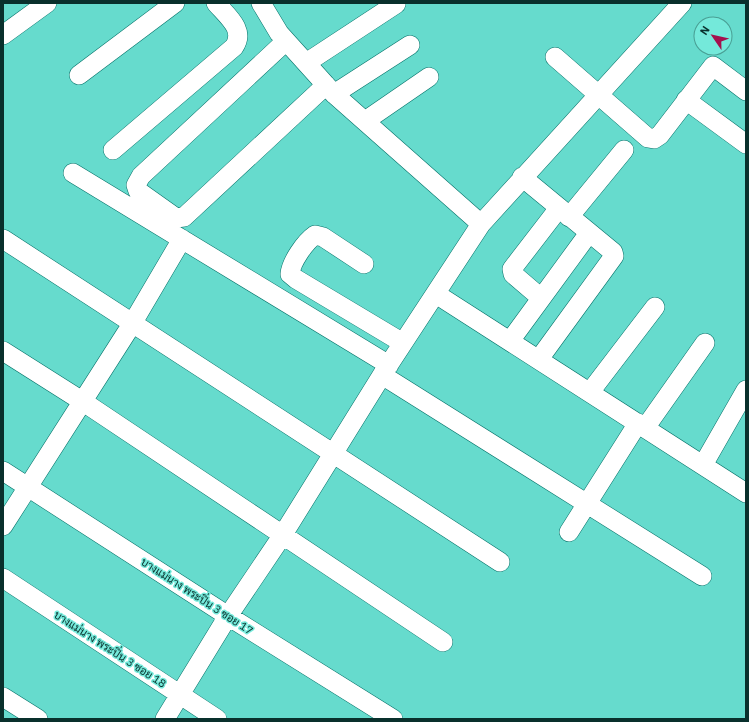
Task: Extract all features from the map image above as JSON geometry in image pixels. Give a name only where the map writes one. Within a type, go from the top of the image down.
[{"type":"street","points":[[3,35],[47,3]]},
{"type":"street","points":[[79,75],[175,3]]},
{"type":"street","points":[[113,150],[238,42],[239,34],[237,28],[216,3]]},
{"type":"street","points":[[261,3],[279,33],[330,90],[480,224]]},
{"type":"street","points":[[165,719],[228,616],[282,536],[333,453],[480,224],[682,3]]},
{"type":"street","points":[[306,63],[396,4]]},
{"type":"street","points":[[286,41],[141,176],[136,185],[138,191],[176,218],[184,217],[330,90],[410,45]]},
{"type":"street","points":[[555,57],[648,138],[654,139],[660,135],[713,66],[746,90]]},
{"type":"street","points":[[365,121],[429,77]]},
{"type":"street","points":[[686,100],[746,144]]},
{"type":"street","points":[[542,298],[513,274],[512,269],[624,150]]},
{"type":"street","points":[[73,173],[182,239],[386,370],[587,504],[702,576]]},
{"type":"street","points":[[522,178],[613,252],[612,260],[538,359]]},
{"type":"street","points":[[510,341],[589,233]]},
{"type":"street","points":[[364,264],[315,235],[309,239],[290,268],[290,274],[403,343]]},
{"type":"street","points":[[3,239],[500,562]]},
{"type":"street","points":[[3,526],[132,324],[182,239]]},
{"type":"street","points":[[436,294],[746,494]]},
{"type":"street","points":[[590,392],[655,307]]},
{"type":"street","points":[[570,532],[587,504],[642,426],[705,343]]},
{"type":"street","points":[[3,351],[82,401],[282,536],[443,642]]},
{"type":"street","points":[[703,465],[746,390]]},
{"type":"street","name":"บางแม่นาง พระปิ่น 3 ซอย 17","points":[[3,471],[228,616],[393,719]]},
{"type":"street","name":"บางแม่นาง พระปิ่น 3 ซอย 18","points":[[3,578],[217,719]]},
{"type":"street","points":[[3,697],[38,719]]}]
